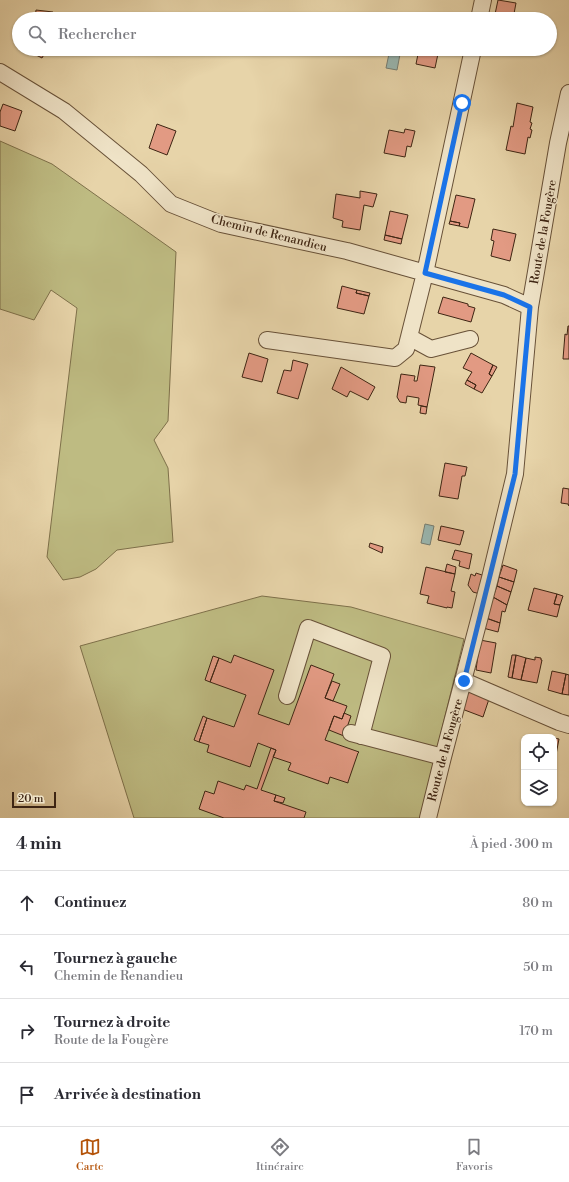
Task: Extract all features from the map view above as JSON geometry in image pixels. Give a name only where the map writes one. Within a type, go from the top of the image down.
[{"type":"street","points":[[480,12],[483,0]]},
{"type":"street","points":[[266,340],[395,358],[406,349],[425,273],[472,56]]},
{"type":"street","name":"Chemin de Renandieu","points":[[0,72],[64,111],[141,174],[171,204],[221,224],[347,251],[504,295],[530,307]]},
{"type":"street","name":"Route de la Fougère","points":[[428,818],[464,681],[515,474],[530,307],[558,143],[569,93]]},
{"type":"street","points":[[409,337],[431,350],[470,339]]},
{"type":"street","points":[[287,696],[308,628],[382,656],[356,734],[443,757]]},
{"type":"street","points":[[464,681],[559,722],[569,724]]},
{"type":"shaded area","points":[[0,141],[52,164],[176,252],[168,421],[154,440],[168,468],[173,542],[117,550],[96,569],[80,577],[63,580],[47,557],[77,308],[51,290],[34,320],[0,309]]},
{"type":"shaded area","points":[[262,596],[351,607],[464,639],[420,818],[134,818],[80,646]]},
{"type":"water","points":[[389,56],[400,56],[397,70],[386,68]]},
{"type":"water","points":[[425,524],[434,526],[430,545],[421,543]]},
{"type":"building","points":[[498,0],[516,3],[514,12],[495,12]]},
{"type":"building","points":[[36,10],[53,12],[36,12]]},
{"type":"building","points":[[418,56],[438,56],[435,68],[416,64]]},
{"type":"building","points":[[517,103],[533,107],[530,122],[532,123],[530,129],[532,130],[530,138],[528,137],[525,154],[506,150],[511,126],[513,127]]},
{"type":"building","points":[[3,104],[22,111],[15,131],[0,126],[0,112]]},
{"type":"building","points":[[157,124],[176,131],[167,155],[149,148]]},
{"type":"building","points":[[405,129],[415,131],[411,147],[407,146],[405,157],[384,153],[389,130],[404,133]]},
{"type":"building","points":[[360,191],[377,194],[373,207],[364,205],[360,230],[342,227],[343,221],[333,218],[336,194],[360,198]]},
{"type":"building","points":[[456,195],[475,199],[468,228],[459,226],[460,223],[450,221]]},
{"type":"building","points":[[390,211],[408,215],[402,239],[385,235]]},
{"type":"building","points":[[450,221],[460,223],[459,226],[449,224]]},
{"type":"building","points":[[493,229],[516,234],[510,261],[491,256],[494,241],[491,240]]},
{"type":"building","points":[[385,235],[402,239],[401,244],[384,240]]},
{"type":"building","points":[[342,286],[357,290],[356,293],[369,296],[364,314],[337,308]]},
{"type":"building","points":[[357,290],[370,293],[369,296],[356,293]]},
{"type":"building","points":[[443,297],[468,304],[468,306],[475,308],[471,322],[438,313]]},
{"type":"building","points":[[568,326],[569,359],[563,359],[565,334],[567,335]]},
{"type":"building","points":[[249,353],[268,359],[262,382],[242,377]]},
{"type":"building","points":[[471,353],[493,365],[489,374],[492,376],[482,393],[474,389],[476,385],[467,380],[472,372],[463,368]]},
{"type":"building","points":[[293,360],[308,364],[298,399],[277,393],[284,370],[291,371]]},
{"type":"building","points":[[420,365],[435,367],[427,407],[418,405],[419,398],[407,396],[406,403],[400,402],[397,397],[401,374],[415,376],[414,381],[417,381]]},
{"type":"building","points":[[493,365],[497,367],[492,376],[489,374]]},
{"type":"building","points":[[341,367],[375,387],[368,400],[350,391],[347,397],[332,389]]},
{"type":"building","points":[[467,380],[476,385],[474,389],[465,384]]},
{"type":"building","points":[[421,406],[427,407],[426,414],[420,413]]},
{"type":"building","points":[[445,463],[467,467],[465,476],[462,476],[458,499],[439,496]]},
{"type":"building","points":[[563,488],[569,489],[569,506],[568,504],[561,503]]},
{"type":"building","points":[[441,526],[464,531],[460,545],[438,540]]},
{"type":"building","points":[[370,543],[383,547],[382,553],[369,547]]},
{"type":"building","points":[[455,550],[472,554],[469,569],[459,566],[460,561],[452,559]]},
{"type":"building","points":[[447,564],[456,567],[455,574],[445,572]]},
{"type":"building","points":[[503,565],[517,570],[514,582],[499,577]]},
{"type":"building","points":[[426,567],[455,574],[451,591],[455,592],[452,608],[427,603],[429,596],[420,594]]},
{"type":"building","points":[[476,573],[485,576],[480,594],[473,592],[468,585],[471,574],[475,576]]},
{"type":"building","points":[[499,577],[514,582],[511,592],[497,586]]},
{"type":"building","points":[[497,586],[511,592],[507,605],[493,597]]},
{"type":"building","points":[[534,588],[557,594],[554,604],[560,605],[557,617],[528,610]]},
{"type":"building","points":[[557,594],[563,596],[560,605],[554,604]]},
{"type":"building","points":[[493,597],[507,605],[505,612],[502,611],[500,623],[486,618]]},
{"type":"building","points":[[486,618],[500,623],[498,632],[483,628]]},
{"type":"building","points":[[480,640],[496,643],[491,673],[476,670]]},
{"type":"building","points":[[234,655],[274,670],[258,714],[289,725],[311,665],[334,674],[325,698],[347,706],[342,719],[334,716],[325,740],[359,752],[348,783],[330,777],[328,784],[288,770],[291,763],[273,757],[276,750],[258,743],[250,767],[207,752],[209,745],[199,742],[207,718],[234,727],[246,695],[210,682],[219,658],[231,663]]},
{"type":"building","points":[[512,655],[516,655],[512,678],[508,677]]},
{"type":"building","points":[[516,655],[526,658],[521,680],[512,678]]},
{"type":"building","points":[[213,656],[219,658],[210,682],[205,680]]},
{"type":"building","points":[[535,657],[541,658],[542,660],[537,683],[521,680],[526,658],[535,660]]},
{"type":"building","points":[[552,671],[566,674],[562,694],[548,690]]},
{"type":"building","points":[[566,674],[569,675],[569,695],[562,694]]},
{"type":"building","points":[[332,681],[340,684],[333,701],[325,698]]},
{"type":"building","points":[[469,688],[490,696],[483,717],[462,709]]},
{"type":"building","points":[[344,713],[351,716],[344,736],[329,730],[334,716],[342,719]]},
{"type":"building","points":[[203,716],[207,718],[199,742],[194,740]]},
{"type":"building","points":[[557,739],[559,739],[557,749]]},
{"type":"building","points":[[271,748],[276,750],[261,790],[276,795],[274,801],[306,812],[304,818],[224,818],[199,809],[205,791],[214,794],[218,781],[244,790],[246,785],[257,789]]},
{"type":"building","points":[[276,795],[285,798],[283,803],[274,801]]},
{"type":"route","points":[[462,103],[425,273],[504,295],[530,307],[515,474],[464,681]]}]
